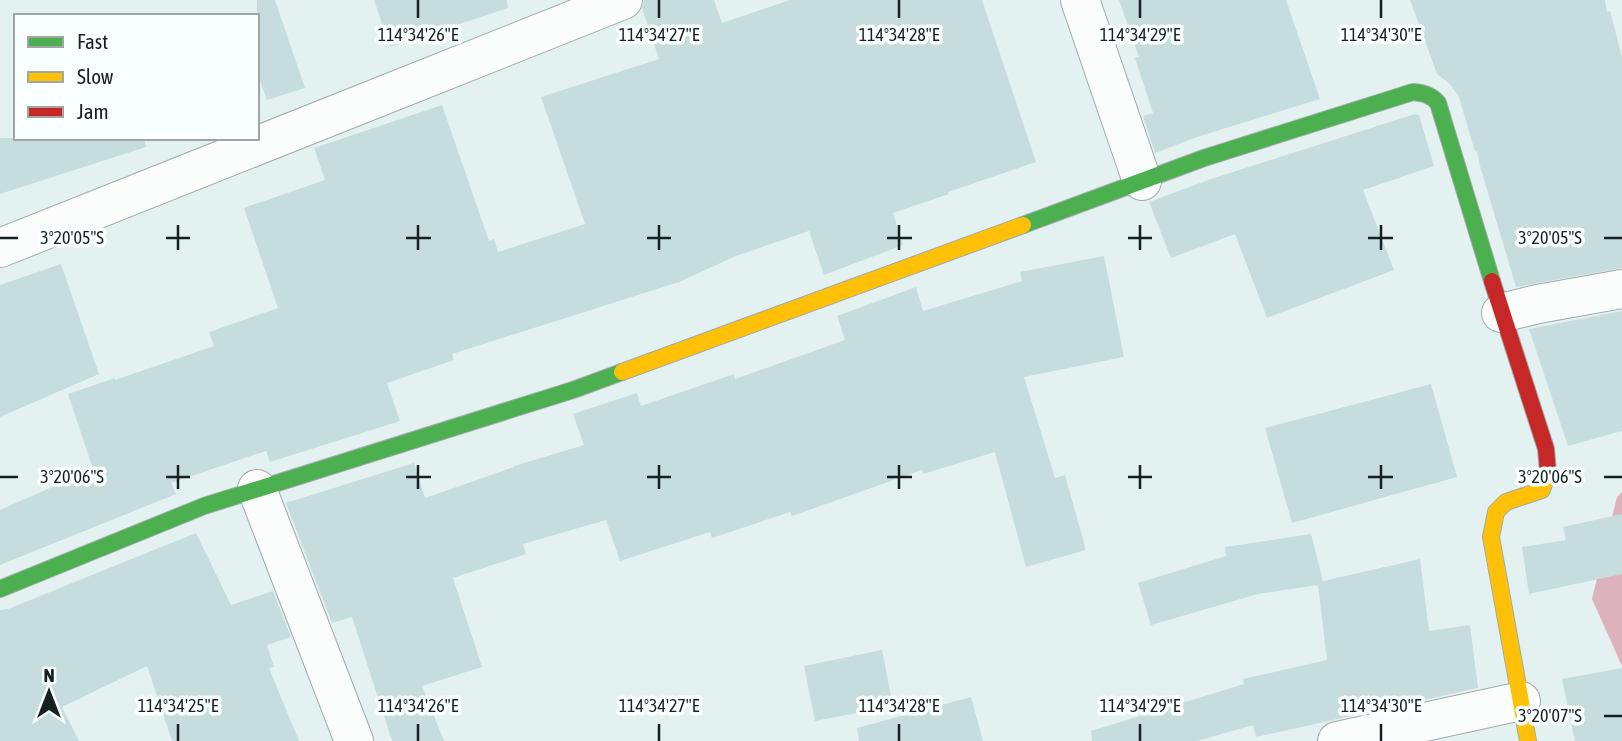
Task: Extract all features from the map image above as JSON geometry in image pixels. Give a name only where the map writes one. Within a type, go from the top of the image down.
[{"type":"street","points":[[0,248],[623,0]]},
{"type":"street","points":[[1080,0],[1142,181]]},
{"type":"street","points":[[0,589],[204,506],[573,390],[1204,158],[1413,92],[1431,94],[1438,103],[1501,313],[1546,449],[1548,475],[1542,490],[1506,502],[1496,512],[1490,537],[1528,741]]},
{"type":"street","points":[[1501,313],[1622,289]]},
{"type":"street","points":[[257,489],[354,741]]},
{"type":"street","points":[[1337,741],[1521,701]]},
{"type":"shaded area","points":[[1622,492],[1622,666],[1592,599],[1617,497]]},
{"type":"building","points":[[257,0],[275,0],[305,88],[267,100],[259,78]]},
{"type":"building","points":[[374,0],[507,0],[508,8],[390,47]]},
{"type":"building","points":[[644,0],[714,0],[722,23],[790,0],[982,0],[1036,162],[893,213],[903,245],[824,275],[809,231],[736,256],[679,282],[452,354],[454,360],[387,383],[400,421],[270,462],[266,451],[171,483],[176,494],[0,565],[0,510],[93,469],[68,394],[214,346],[209,332],[278,308],[244,208],[325,180],[314,148],[442,105],[489,241],[494,239],[498,252],[585,224],[541,97],[659,59],[642,8]]},
{"type":"building","points":[[1119,0],[1286,0],[1320,99],[1197,137],[1155,153],[1143,116],[1153,113],[1135,58],[1139,57]]},
{"type":"building","points":[[1410,0],[1605,0],[1622,57],[1622,268],[1516,287],[1459,97],[1450,84],[1437,74]]},
{"type":"building","points":[[1415,114],[1419,115],[1434,166],[1363,190],[1394,270],[1267,318],[1235,234],[1171,258],[1149,202],[1211,179]]},
{"type":"building","points":[[0,138],[144,140],[146,147],[0,194]]},
{"type":"building","points":[[1104,256],[1124,357],[1024,377],[1055,478],[1065,475],[1086,550],[1026,567],[995,452],[923,474],[922,470],[792,516],[790,512],[712,538],[710,532],[620,561],[606,520],[523,544],[526,554],[453,578],[482,667],[422,686],[444,741],[392,741],[352,617],[332,623],[286,503],[414,463],[425,498],[514,466],[584,445],[573,414],[637,393],[641,406],[734,374],[735,379],[845,340],[837,316],[916,287],[923,311],[1022,281],[1020,272]]},
{"type":"building","points":[[61,264],[99,374],[0,417],[0,285]]},
{"type":"building","points":[[1622,311],[1622,431],[1568,446],[1529,329]]},
{"type":"building","points":[[1431,384],[1457,477],[1292,523],[1265,428]]},
{"type":"building","points":[[1622,514],[1622,574],[1529,594],[1522,547],[1566,540],[1563,527]]},
{"type":"building","points":[[196,533],[231,605],[273,591],[291,637],[267,645],[274,667],[269,668],[299,741],[172,741],[147,666],[62,707],[79,741],[0,741],[0,610]]},
{"type":"building","points":[[1311,534],[1323,581],[1420,559],[1429,631],[1470,625],[1478,688],[1256,737],[1253,725],[1197,741],[1092,741],[1091,731],[1244,684],[1243,679],[1327,660],[1318,585],[1258,594],[1151,625],[1138,583],[1226,556],[1225,547]]},
{"type":"building","points":[[882,650],[893,706],[815,721],[804,666]]},
{"type":"building","points":[[1622,668],[1622,741],[1575,741],[1562,679]]},
{"type":"building","points":[[971,697],[983,741],[859,741],[857,728]]},
{"type":"traffic: fast","points":[[1023,225],[1204,158],[1417,92],[1430,96],[1438,103],[1492,281]]},
{"type":"traffic: fast","points":[[0,589],[204,506],[573,390],[622,372]]},
{"type":"traffic: slow","points":[[622,372],[1023,225]]},
{"type":"traffic: slow","points":[[1528,741],[1491,537],[1496,512],[1506,502],[1542,490],[1548,472]]},
{"type":"traffic: jam","points":[[1492,281],[1546,449],[1548,472]]}]
